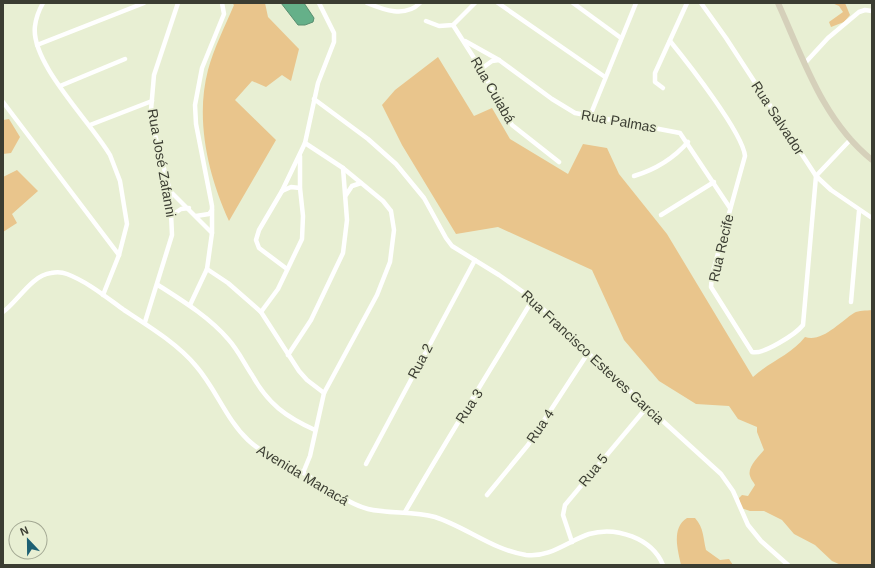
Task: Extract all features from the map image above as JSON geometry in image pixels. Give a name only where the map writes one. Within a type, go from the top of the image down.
[{"type":"street","points":[[43,3],[35,26],[37,45],[44,62],[60,86],[90,125],[114,162],[123,193],[127,224],[119,255],[103,295]]},
{"type":"street","points":[[37,45],[144,3]]},
{"type":"street","name":"Rua José Zafanni","points":[[145,322],[158,285],[172,235],[170,191],[152,119],[152,101],[154,75],[178,3]]},
{"type":"street","points":[[190,306],[207,269],[212,233],[212,210],[196,124],[195,105],[202,68],[224,14],[222,3]]},
{"type":"street","points":[[287,269],[259,248],[256,243],[259,230],[282,190],[305,143],[314,99],[334,36],[319,3]]},
{"type":"street","points":[[367,3],[396,12],[409,11],[420,3]]},
{"type":"street","points":[[426,21],[439,26],[453,25],[475,3]]},
{"type":"street","points":[[498,3],[605,77]]},
{"type":"street","points":[[573,3],[621,38]]},
{"type":"street","points":[[590,116],[636,3]]},
{"type":"street","points":[[663,88],[656,82],[654,77],[687,3]]},
{"type":"street","name":"Rua Salvador","points":[[700,3],[726,38],[816,176],[859,211],[872,218]]},
{"type":"street","points":[[778,3],[804,63],[827,107],[851,139],[872,160]]},
{"type":"street","points":[[804,63],[828,38],[859,12],[865,10],[872,11]]},
{"type":"street","name":"Rua Cuiabá","points":[[453,25],[481,69],[512,125],[559,162]]},
{"type":"street","name":"Rua Recife","points":[[670,41],[723,113],[744,149],[745,156],[712,275],[711,287],[750,350],[757,353],[798,332],[804,322],[816,176]]},
{"type":"street","name":"Rua Palmas","points":[[465,42],[499,60],[562,106],[575,113],[677,131],[683,135],[688,142],[730,208]]},
{"type":"street","points":[[60,86],[125,59]]},
{"type":"street","points":[[481,69],[492,61],[499,60]]},
{"type":"street","name":"Rua Francisco Esteves Garcia","points":[[314,99],[344,120],[388,156],[424,198],[449,242],[533,299],[588,353],[721,474],[733,491],[748,525],[761,541],[788,565]]},
{"type":"street","points":[[90,125],[152,101]]},
{"type":"street","points":[[3,102],[119,255]]},
{"type":"street","points":[[3,111],[11,113]]},
{"type":"street","points":[[816,176],[851,139]]},
{"type":"street","points":[[634,176],[652,169],[679,151],[688,142]]},
{"type":"street","points":[[303,472],[310,456],[324,393],[377,295],[387,272],[392,250],[394,222],[392,211],[384,201],[343,168],[305,143]]},
{"type":"street","points":[[261,312],[278,290],[302,238],[303,216],[300,188],[300,154]]},
{"type":"street","points":[[288,355],[311,320],[341,259],[346,236],[343,168]]},
{"type":"street","points":[[661,215],[714,182]]},
{"type":"street","points":[[345,197],[351,187],[361,183]]},
{"type":"street","points":[[282,190],[289,187],[300,188]]},
{"type":"street","points":[[170,191],[189,208],[212,233]]},
{"type":"street","points":[[172,215],[181,209],[189,208]]},
{"type":"street","points":[[196,216],[209,214],[212,210]]},
{"type":"street","points":[[851,302],[859,211]]},
{"type":"street","name":"Rua 2","points":[[366,464],[475,260]]},
{"type":"street","points":[[207,269],[228,283],[261,312],[288,355],[307,380],[324,393]]},
{"type":"street","name":"Avenida Manacá","points":[[3,312],[36,280],[53,272],[67,274],[145,322],[195,365],[225,411],[249,441],[275,459],[303,472],[354,505],[375,510],[405,512],[436,518],[491,543],[526,555],[544,554],[599,532],[628,535],[644,542],[664,565]]},
{"type":"street","points":[[158,285],[190,306],[229,340],[270,401],[288,417],[315,430]]},
{"type":"street","name":"Rua 3","points":[[405,512],[533,299]]},
{"type":"street","name":"Rua 4","points":[[487,495],[528,445],[588,353]]},
{"type":"street","name":"Rua 5","points":[[572,542],[563,515],[565,505],[647,407]]},
{"type":"shaded area","points":[[232,3],[265,3],[268,17],[299,49],[291,81],[282,75],[266,87],[252,81],[235,100],[276,140],[229,221],[215,185],[210,166],[203,128],[203,108],[204,89],[210,62],[234,5]]},
{"type":"shaded area","points":[[281,3],[304,3],[314,18],[313,22],[305,25],[298,25]]},
{"type":"shaded area","points":[[832,3],[845,3],[850,15],[844,22],[831,27],[829,22],[843,12],[839,6]]},
{"type":"shaded area","points":[[438,57],[474,116],[492,108],[510,139],[568,174],[583,144],[607,148],[619,174],[667,234],[753,377],[787,354],[805,337],[818,337],[825,334],[856,312],[872,310],[872,565],[841,565],[832,561],[815,545],[794,534],[782,520],[764,511],[750,511],[741,508],[739,498],[742,495],[748,496],[755,485],[750,476],[750,469],[764,450],[757,432],[757,427],[738,419],[729,406],[696,404],[659,381],[624,340],[592,270],[498,227],[456,234],[402,145],[382,105],[395,90]]},
{"type":"shaded area","points":[[9,119],[20,137],[11,153],[3,154],[3,120]]},
{"type":"shaded area","points":[[17,170],[38,191],[12,214],[17,223],[3,232],[3,177]]},
{"type":"shaded area","points":[[687,518],[695,518],[698,522],[702,529],[706,550],[720,560],[729,559],[733,565],[681,565],[677,546],[677,533],[682,522]]}]
